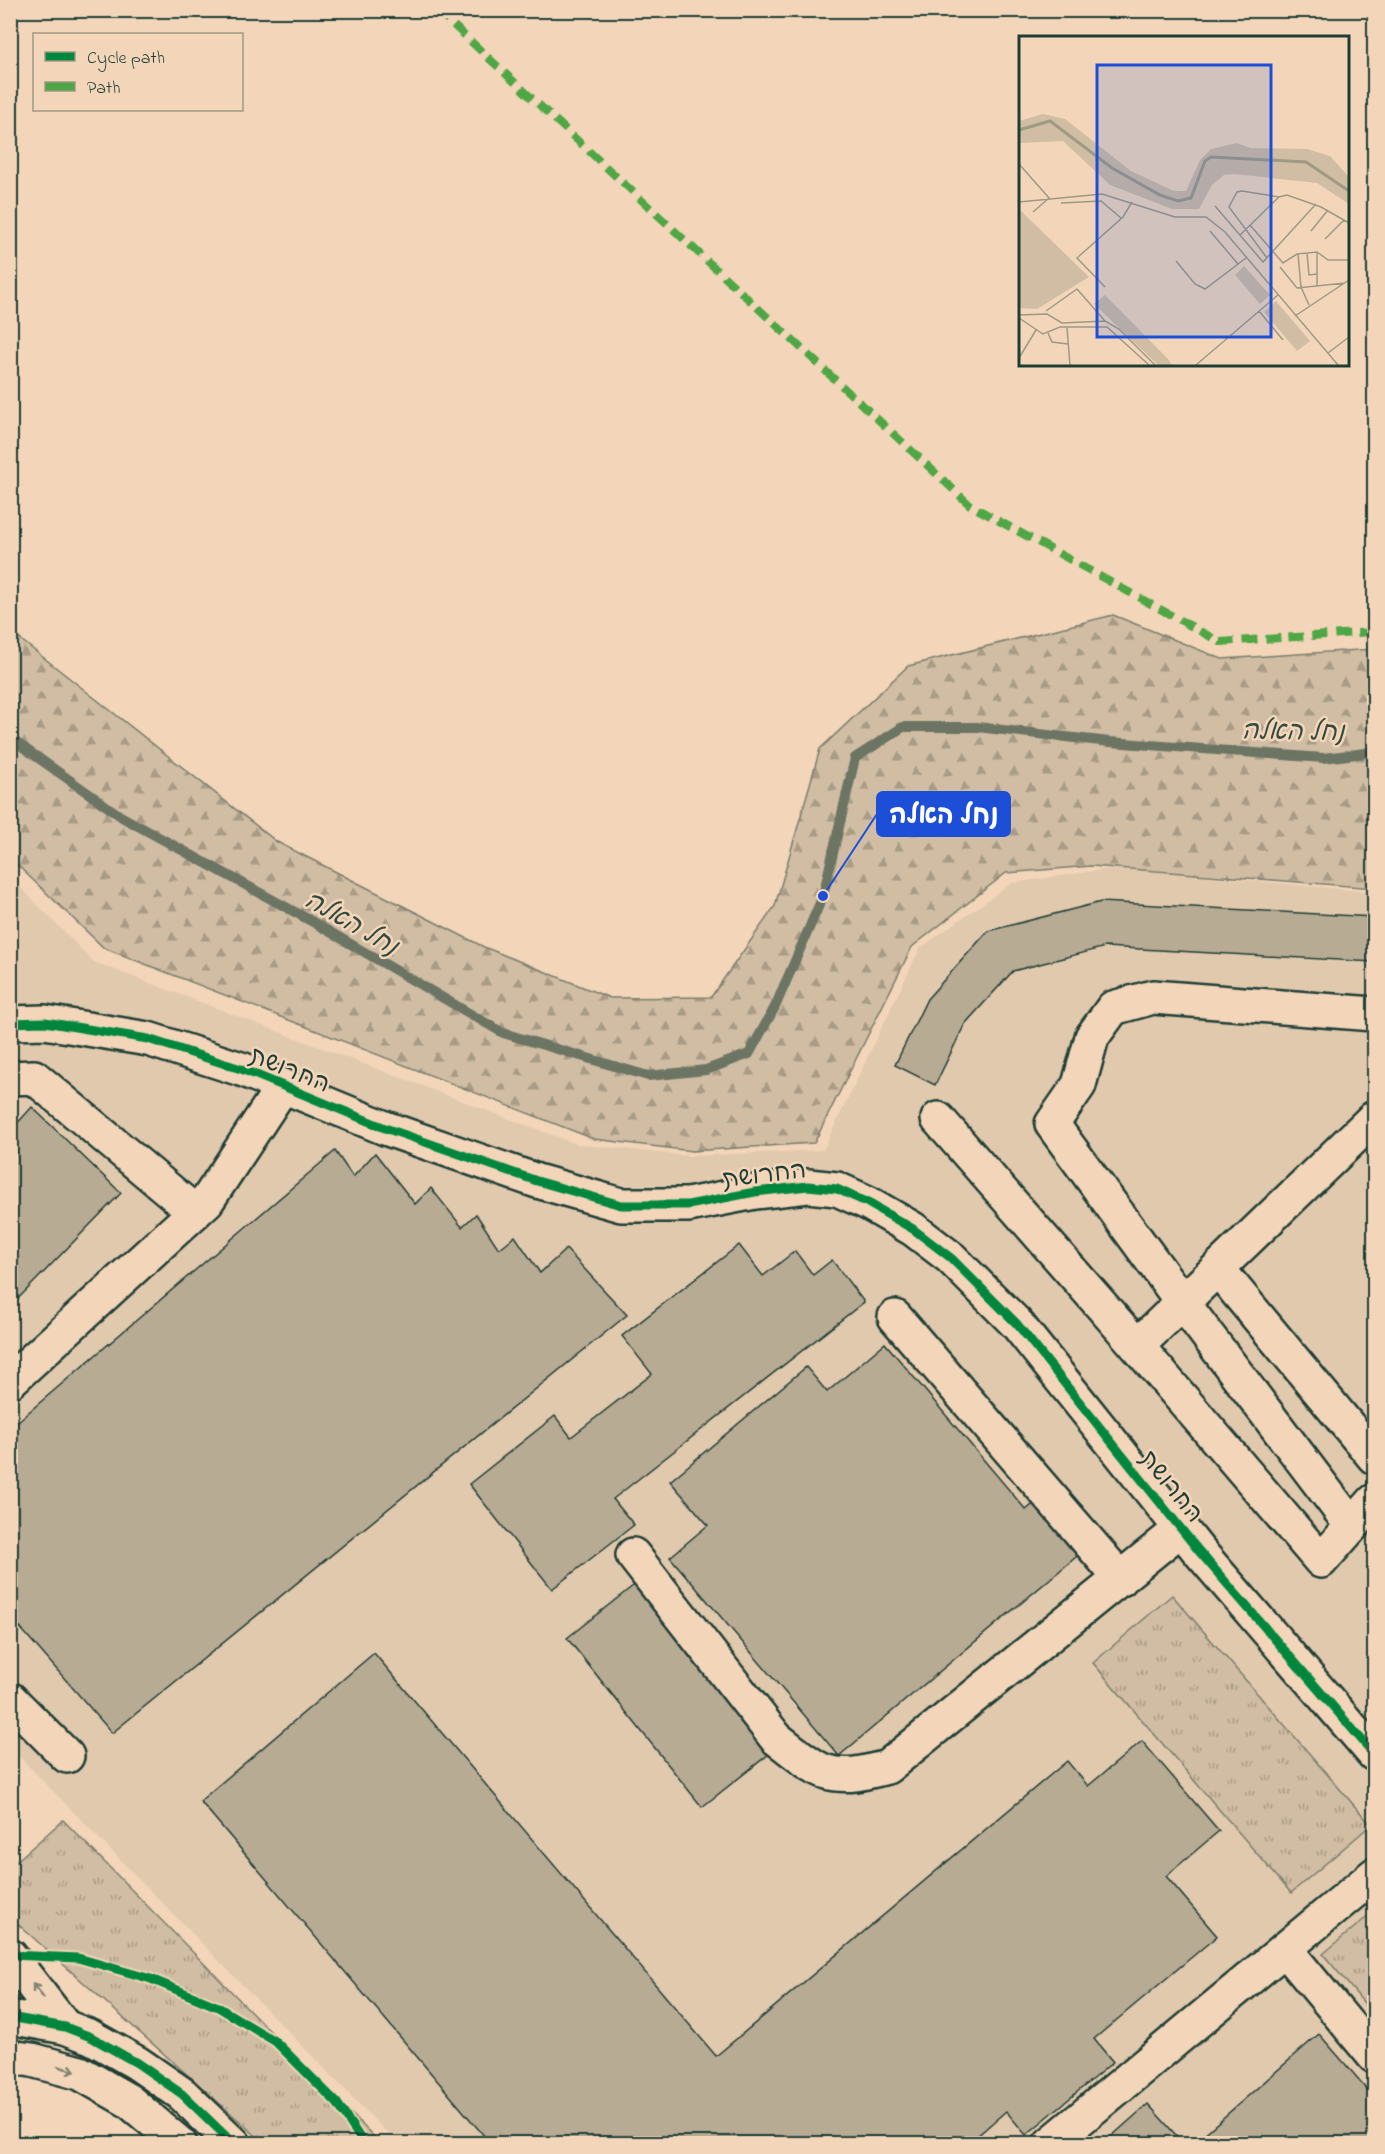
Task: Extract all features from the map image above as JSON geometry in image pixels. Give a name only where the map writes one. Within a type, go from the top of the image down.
[{"type":"street","points":[[1352,1526],[1183,1303],[1052,1124],[1079,1085],[1092,1037],[1113,1008],[1153,997],[1374,1014]]},
{"type":"street","name":"החרושת","points":[[10,1023],[45,1022],[148,1038],[244,1070],[385,1128],[537,1181],[621,1205],[688,1205],[754,1191],[807,1186],[837,1189],[868,1203],[914,1229],[951,1258],[1017,1324],[1181,1529],[1374,1754]]},
{"type":"street","points":[[10,1078],[34,1077],[195,1212]]},
{"type":"street","points":[[10,1381],[207,1201],[283,1086]]},
{"type":"street","points":[[1137,1346],[1374,1118]]},
{"type":"street","points":[[938,1119],[1321,1561],[1374,1501]]},
{"type":"street","points":[[1218,1269],[1374,1457]]},
{"type":"street","points":[[895,1317],[1120,1579]]},
{"type":"street","points":[[633,1556],[776,1738],[826,1772],[861,1774],[887,1767],[1181,1529]]},
{"type":"street","points":[[10,1699],[67,1756]]},
{"type":"street","points":[[1050,2144],[1374,1875]]},
{"type":"street","points":[[1285,1949],[1374,2056]]},
{"type":"street","points":[[10,1956],[65,2026]]},
{"type":"street","points":[[10,2018],[65,2026],[91,2037],[137,2063],[182,2094],[234,2144]]},
{"type":"street","points":[[10,2057],[32,2060],[80,2073],[129,2101],[180,2144]]},
{"type":"shaded area","points":[[1114,868],[1374,892],[1374,2143],[397,2143],[11,1748],[10,877],[94,962],[576,1144],[690,1156],[823,1150],[920,948],[1012,883]]},
{"type":"green space","points":[[1113,615],[1222,659],[1374,649],[1374,888],[1091,866],[1006,873],[912,947],[814,1143],[692,1151],[594,1139],[104,948],[11,859],[11,632],[277,842],[484,947],[610,998],[711,997],[775,906],[820,749],[908,666]]},
{"type":"green space","points":[[1172,1595],[1371,1825],[1291,1893],[1093,1663]]},
{"type":"green space","points":[[63,1820],[380,2143],[264,2143],[11,1918],[11,1866]]},
{"type":"green space","points":[[1374,1911],[1374,2015],[1323,1954]]},
{"type":"building","points":[[1101,902],[1374,917],[1374,962],[1105,947],[1013,971],[965,1024],[935,1085],[895,1065],[927,999],[988,931]]},
{"type":"building","points":[[32,1107],[121,1193],[10,1307],[10,1124],[14,1127]]},
{"type":"building","points":[[335,1151],[353,1177],[375,1153],[415,1204],[431,1188],[462,1227],[476,1214],[499,1249],[515,1236],[540,1273],[566,1249],[627,1315],[112,1733],[10,1616],[10,1428]]},
{"type":"building","points":[[739,1245],[763,1276],[795,1251],[813,1275],[832,1260],[864,1302],[613,1499],[634,1525],[552,1589],[469,1484],[555,1416],[571,1437],[652,1374],[622,1336]]},
{"type":"building","points":[[885,1343],[1026,1510],[1038,1500],[1082,1552],[839,1756],[670,1557],[708,1525],[670,1481],[806,1367],[827,1392]]},
{"type":"building","points":[[638,1582],[773,1751],[702,1807],[567,1638]]},
{"type":"building","points":[[374,1653],[716,2056],[1067,1761],[1088,1786],[1142,1741],[1219,1831],[1166,1876],[1217,1936],[1094,2039],[1113,2062],[1026,2135],[1006,2111],[968,2144],[491,2144],[200,1801]]},
{"type":"building","points":[[1319,2034],[1374,2097],[1374,2144],[1193,2144]]},
{"type":"building","points":[[1148,2104],[1184,2144],[1103,2144]]},
{"type":"waterway","name":"נחל האלה","points":[[10,738],[122,817],[313,922],[503,1033],[648,1076],[706,1070],[749,1054],[775,1007],[823,896],[855,758],[903,727],[977,727],[1110,742],[1323,758],[1374,752]]},
{"type":"marked path","points":[[437,10],[970,505],[1220,642],[1374,632]]},
{"type":"cycle path","points":[[10,1023],[45,1022],[148,1039],[244,1070],[385,1128],[537,1181],[621,1205],[688,1205],[755,1192],[808,1186],[837,1189],[868,1203],[913,1229],[951,1258],[1017,1324],[1198,1550],[1374,1754]]},
{"type":"cycle path","points":[[10,1955],[78,1958],[151,1979],[218,2007],[276,2042],[337,2103],[364,2144]]},
{"type":"cycle path","points":[[10,2017],[65,2027],[91,2037],[137,2063],[182,2094],[234,2144]]},
{"type":"place","name":"נחל האלה","points":[[823,896]]}]
